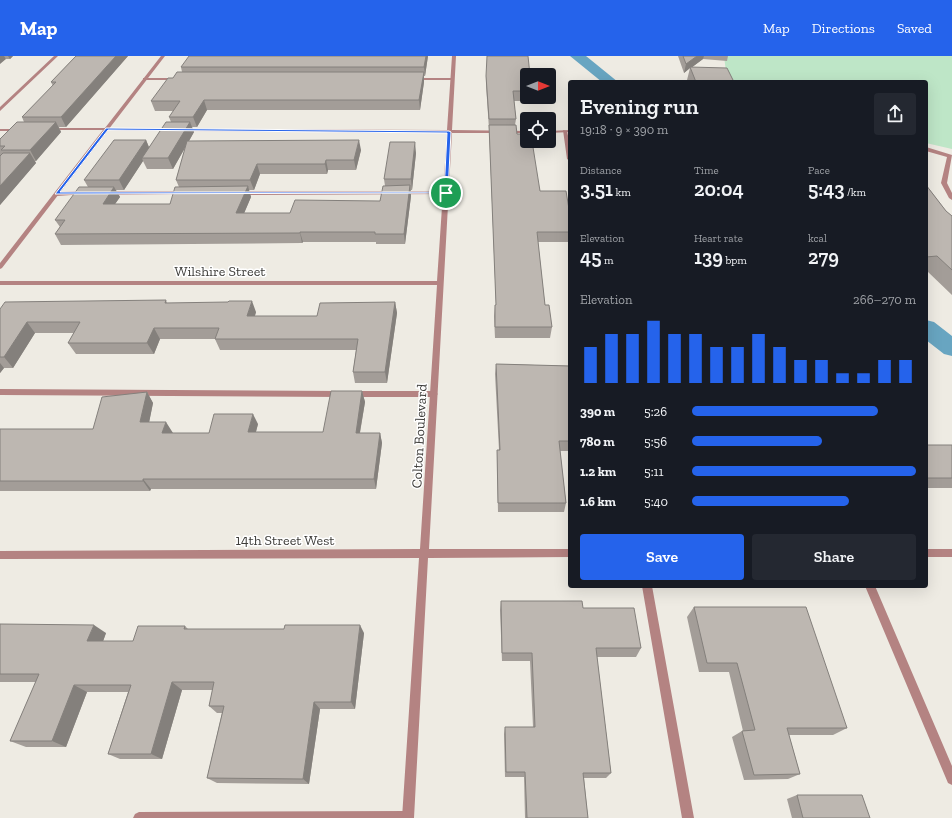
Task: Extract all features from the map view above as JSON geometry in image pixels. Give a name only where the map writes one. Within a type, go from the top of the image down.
[{"type":"street","points":[[0,110],[56,56]]},
{"type":"street","points":[[0,267],[163,56]]},
{"type":"street","name":"Colton Boulevard","points":[[408,818],[454,56]]},
{"type":"street","points":[[145,79],[184,79]]},
{"type":"street","points":[[405,79],[452,79]]},
{"type":"street","points":[[46,129],[520,132]]},
{"type":"street","points":[[0,130],[23,130]]},
{"type":"street","points":[[556,132],[568,132]]},
{"type":"street","points":[[928,149],[951,157],[944,184],[952,198]]},
{"type":"street","points":[[104,193],[192,193]]},
{"type":"street","points":[[232,193],[446,193]]},
{"type":"street","points":[[57,194],[89,194]]},
{"type":"street","name":"Wilshire Street","points":[[0,283],[440,283]]},
{"type":"street","points":[[0,392],[434,394]]},
{"type":"street","name":"14th Street West","points":[[0,555],[568,553]]},
{"type":"street","points":[[928,553],[952,553]]},
{"type":"street","points":[[647,588],[688,818]]},
{"type":"street","points":[[871,588],[952,779]]},
{"type":"street","points":[[138,818],[408,818]]},
{"type":"green space","points":[[724,56],[952,56],[952,149],[928,143],[928,80],[727,80]]},
{"type":"building","points":[[76,56],[116,56],[61,117],[22,117],[56,82],[51,82]]},
{"type":"building","points":[[189,56],[426,56],[424,67],[181,67]]},
{"type":"building","points":[[487,56],[528,56],[529,68],[520,68],[520,91],[513,91],[516,119],[489,119],[486,76]]},
{"type":"building","points":[[683,56],[697,56],[686,64]]},
{"type":"building","points":[[690,67],[727,68],[733,80],[695,80]]},
{"type":"building","points":[[177,72],[424,72],[419,100],[204,100],[193,117],[169,117],[180,101],[151,101],[168,78],[173,78]]},
{"type":"building","points":[[17,122],[56,122],[30,150],[1,150],[5,146],[0,146],[0,139]]},
{"type":"building","points":[[166,122],[190,122],[168,158],[142,158]]},
{"type":"building","points":[[489,125],[516,125],[517,134],[520,134],[520,148],[533,148],[540,191],[566,191],[568,203],[568,232],[537,232],[545,305],[549,305],[552,327],[495,327]]},
{"type":"building","points":[[114,140],[146,140],[119,180],[84,180]]},
{"type":"building","points":[[359,140],[354,160],[326,160],[325,164],[257,164],[250,180],[176,180],[187,141]]},
{"type":"building","points":[[390,142],[415,142],[411,179],[384,179]]},
{"type":"building","points":[[3,153],[30,153],[0,186],[0,156]]},
{"type":"building","points":[[410,185],[404,234],[375,234],[375,232],[300,232],[55,234],[65,220],[55,220],[79,187],[114,187],[103,204],[170,204],[175,187],[248,186],[236,213],[290,213],[295,200],[380,201],[383,186]]},
{"type":"building","points":[[928,188],[946,211],[952,216],[952,270],[937,256],[928,257]]},
{"type":"building","points":[[166,300],[165,303],[252,301],[247,316],[317,316],[320,303],[395,302],[385,372],[353,372],[358,339],[215,339],[219,328],[154,328],[147,343],[68,343],[80,322],[27,322],[4,357],[0,357],[0,309],[5,302]]},
{"type":"building","points":[[496,364],[568,366],[568,441],[559,441],[566,503],[498,503],[497,450],[500,450]]},
{"type":"building","points":[[331,391],[362,391],[356,433],[380,433],[374,479],[143,479],[143,481],[0,481],[0,429],[93,429],[102,397],[147,392],[140,422],[166,422],[162,433],[209,433],[214,414],[253,414],[248,432],[323,432]]},
{"type":"building","points":[[928,445],[952,445],[952,478],[928,478]]},
{"type":"building","points":[[501,601],[582,601],[583,608],[634,608],[641,648],[596,648],[611,773],[583,773],[588,818],[527,818],[525,772],[506,772],[505,727],[535,727],[532,653],[502,653]]},
{"type":"building","points":[[694,607],[806,607],[847,728],[787,728],[800,774],[754,775],[742,731],[755,730],[737,663],[707,663]]},
{"type":"building","points":[[0,624],[94,625],[87,641],[133,641],[138,626],[185,626],[184,629],[284,629],[285,625],[360,625],[351,702],[314,702],[303,779],[207,778],[224,706],[209,706],[214,682],[172,682],[151,754],[108,754],[131,685],[74,685],[52,741],[10,741],[39,674],[0,674]]},
{"type":"building","points":[[797,795],[862,795],[870,818],[803,818]]},
{"type":"waterway","points":[[577,56],[608,80]]},
{"type":"waterway","points":[[928,330],[952,348]]},
{"type":"route","points":[[107,129],[449,132],[446,193],[335,193],[57,194],[107,129]]}]
